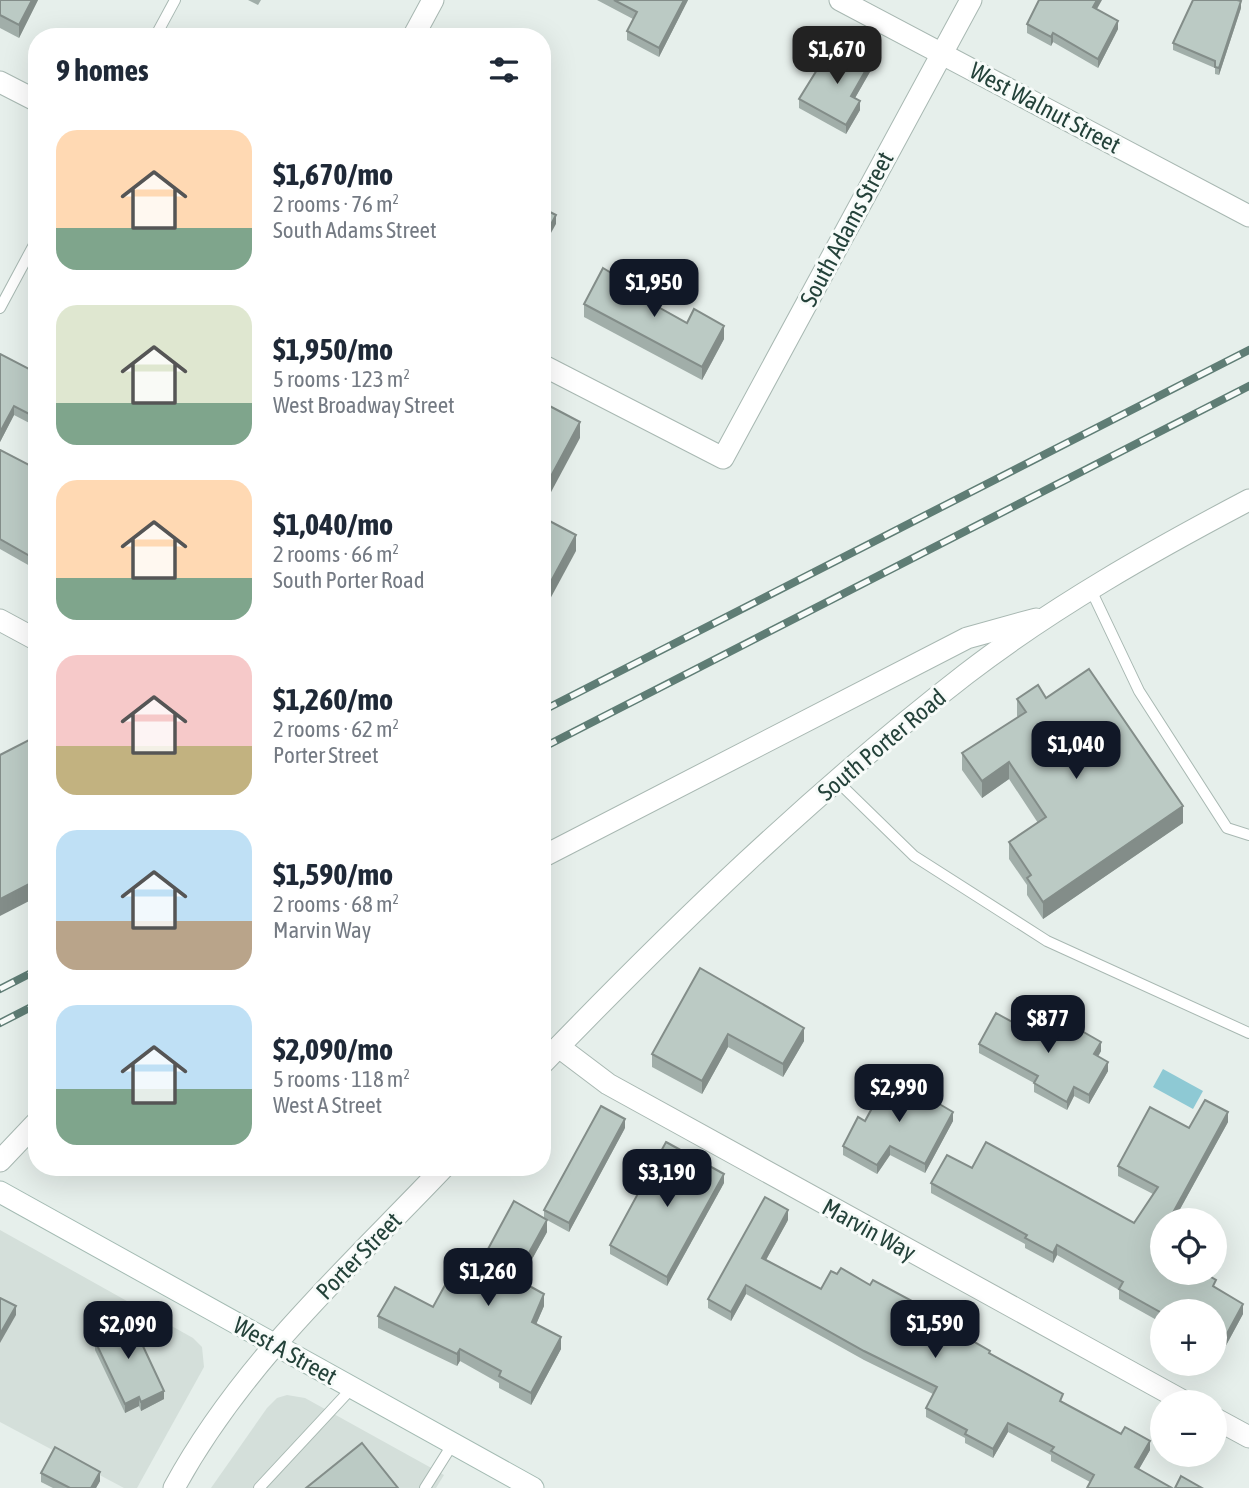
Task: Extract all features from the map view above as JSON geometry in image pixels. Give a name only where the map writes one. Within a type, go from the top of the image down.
[{"type":"street","points":[[418,28],[433,0]]},
{"type":"street","name":"West Walnut Street","points":[[840,0],[1249,216]]},
{"type":"street","name":"South Adams Street","points":[[551,370],[723,458],[971,0]]},
{"type":"street","points":[[0,82],[28,96]]},
{"type":"street","name":"South Porter Road","points":[[559,1047],[730,877],[837,781],[967,673],[1091,590],[1249,500]]},
{"type":"street","points":[[551,852],[968,638],[1055,613]]},
{"type":"street","points":[[0,620],[28,635]]},
{"type":"street","points":[[551,1055],[559,1047]]},
{"type":"street","name":"Marvin Way","points":[[559,1047],[619,1090],[1163,1390]]},
{"type":"street","points":[[0,1161],[28,1131]]},
{"type":"street","name":"Porter Street","points":[[174,1488],[235,1391],[275,1345],[435,1176]]},
{"type":"street","name":"West A Street","points":[[0,1192],[533,1488]]},
{"type":"street","points":[[1227,1425],[1249,1437]]},
{"type":"lane","points":[[160,28],[175,0]]},
{"type":"lane","points":[[0,308],[28,256]]},
{"type":"lane","points":[[1091,590],[1139,691],[1227,828],[1249,835]]},
{"type":"lane","points":[[837,781],[915,856],[1047,941],[1249,1032]]},
{"type":"lane","points":[[259,1488],[352,1388]]},
{"type":"lane","points":[[425,1488],[452,1445]]},
{"type":"shaded area","points":[[0,1230],[193,1338],[202,1347],[204,1367],[137,1488],[124,1488],[0,1422]]},
{"type":"shaded area","points":[[287,1395],[305,1398],[444,1475],[436,1488],[211,1488],[267,1408],[277,1398]]},
{"type":"water","points":[[1163,1069],[1203,1091],[1193,1109],[1153,1087]]},
{"type":"building","points":[[0,0],[32,0],[19,25],[0,15]]},
{"type":"building","points":[[614,0],[684,0],[659,48],[627,31],[637,12]]},
{"type":"building","points":[[1039,0],[1097,0],[1093,7],[1118,21],[1098,59],[1053,33],[1051,37],[1027,24]]},
{"type":"building","points":[[1193,0],[1241,1],[1219,68],[1215,67],[1215,61],[1173,43]]},
{"type":"building","points":[[842,46],[871,61],[851,96],[860,101],[846,125],[799,99],[820,65],[828,69]]},
{"type":"building","points":[[603,268],[638,289],[635,294],[687,323],[694,309],[724,326],[702,367],[584,304]]},
{"type":"building","points":[[0,354],[28,368],[28,413],[14,406],[0,432]]},
{"type":"building","points":[[551,407],[580,422],[551,476]]},
{"type":"building","points":[[0,450],[28,464],[28,555],[0,539]]},
{"type":"building","points":[[551,522],[576,535],[551,581]]},
{"type":"building","points":[[1089,669],[1183,806],[1043,902],[1027,878],[1031,875],[1009,842],[1046,817],[1009,762],[982,781],[962,753],[1026,712],[1017,699],[1038,685],[1046,698]]},
{"type":"building","points":[[28,741],[28,885],[0,899],[0,755]]},
{"type":"building","points":[[700,968],[804,1028],[783,1064],[728,1034],[702,1081],[652,1054]]},
{"type":"building","points":[[996,1013],[1023,1028],[1028,1019],[1058,1035],[1066,1022],[1101,1042],[1094,1054],[1108,1062],[1089,1095],[1074,1087],[1067,1102],[1034,1083],[1038,1076],[979,1044]]},
{"type":"building","points":[[890,1075],[953,1112],[925,1164],[890,1146],[877,1165],[843,1146],[858,1117],[865,1121]]},
{"type":"building","points":[[1205,1100],[1228,1112],[1176,1208],[1150,1208],[1150,1285],[1214,1285],[1243,1304],[1227,1334],[1227,1299],[1150,1299],[1150,1306],[1119,1289],[1123,1282],[1057,1245],[1053,1253],[1025,1238],[1027,1235],[931,1183],[947,1155],[972,1168],[986,1142],[1134,1223],[1158,1187],[1118,1166],[1150,1107],[1189,1128]]},
{"type":"building","points":[[601,1106],[625,1119],[569,1223],[544,1210]]},
{"type":"building","points":[[666,1142],[724,1174],[667,1277],[610,1245]]},
{"type":"building","points":[[765,1197],[788,1210],[762,1258],[821,1289],[831,1271],[837,1274],[841,1268],[870,1285],[873,1280],[938,1315],[936,1320],[1063,1394],[1060,1401],[1121,1434],[1125,1427],[1150,1441],[1135,1467],[1172,1488],[1087,1488],[1094,1475],[1051,1451],[1054,1447],[1008,1423],[993,1449],[965,1434],[967,1430],[926,1408],[937,1387],[864,1351],[746,1285],[731,1312],[708,1299]]},
{"type":"building","points":[[514,1201],[547,1220],[515,1278],[544,1294],[532,1322],[561,1337],[531,1393],[499,1376],[501,1371],[460,1349],[457,1354],[378,1316],[395,1287],[433,1307],[450,1276],[468,1286]]},
{"type":"building","points":[[0,1298],[16,1306],[0,1334]]},
{"type":"building","points":[[127,1312],[164,1391],[141,1402],[139,1397],[125,1404],[95,1341],[108,1335],[103,1324]]},
{"type":"building","points":[[362,1443],[398,1488],[306,1488]]},
{"type":"building","points":[[55,1447],[100,1472],[91,1488],[70,1488],[41,1473]]},
{"type":"building","points":[[1181,1476],[1202,1488],[1175,1488]]},
{"type":"railway","points":[[551,706],[1249,350]]},
{"type":"railway","points":[[551,743],[1249,386]]},
{"type":"railway","points":[[0,989],[28,975]]},
{"type":"railway","points":[[0,1023],[28,1009]]}]
